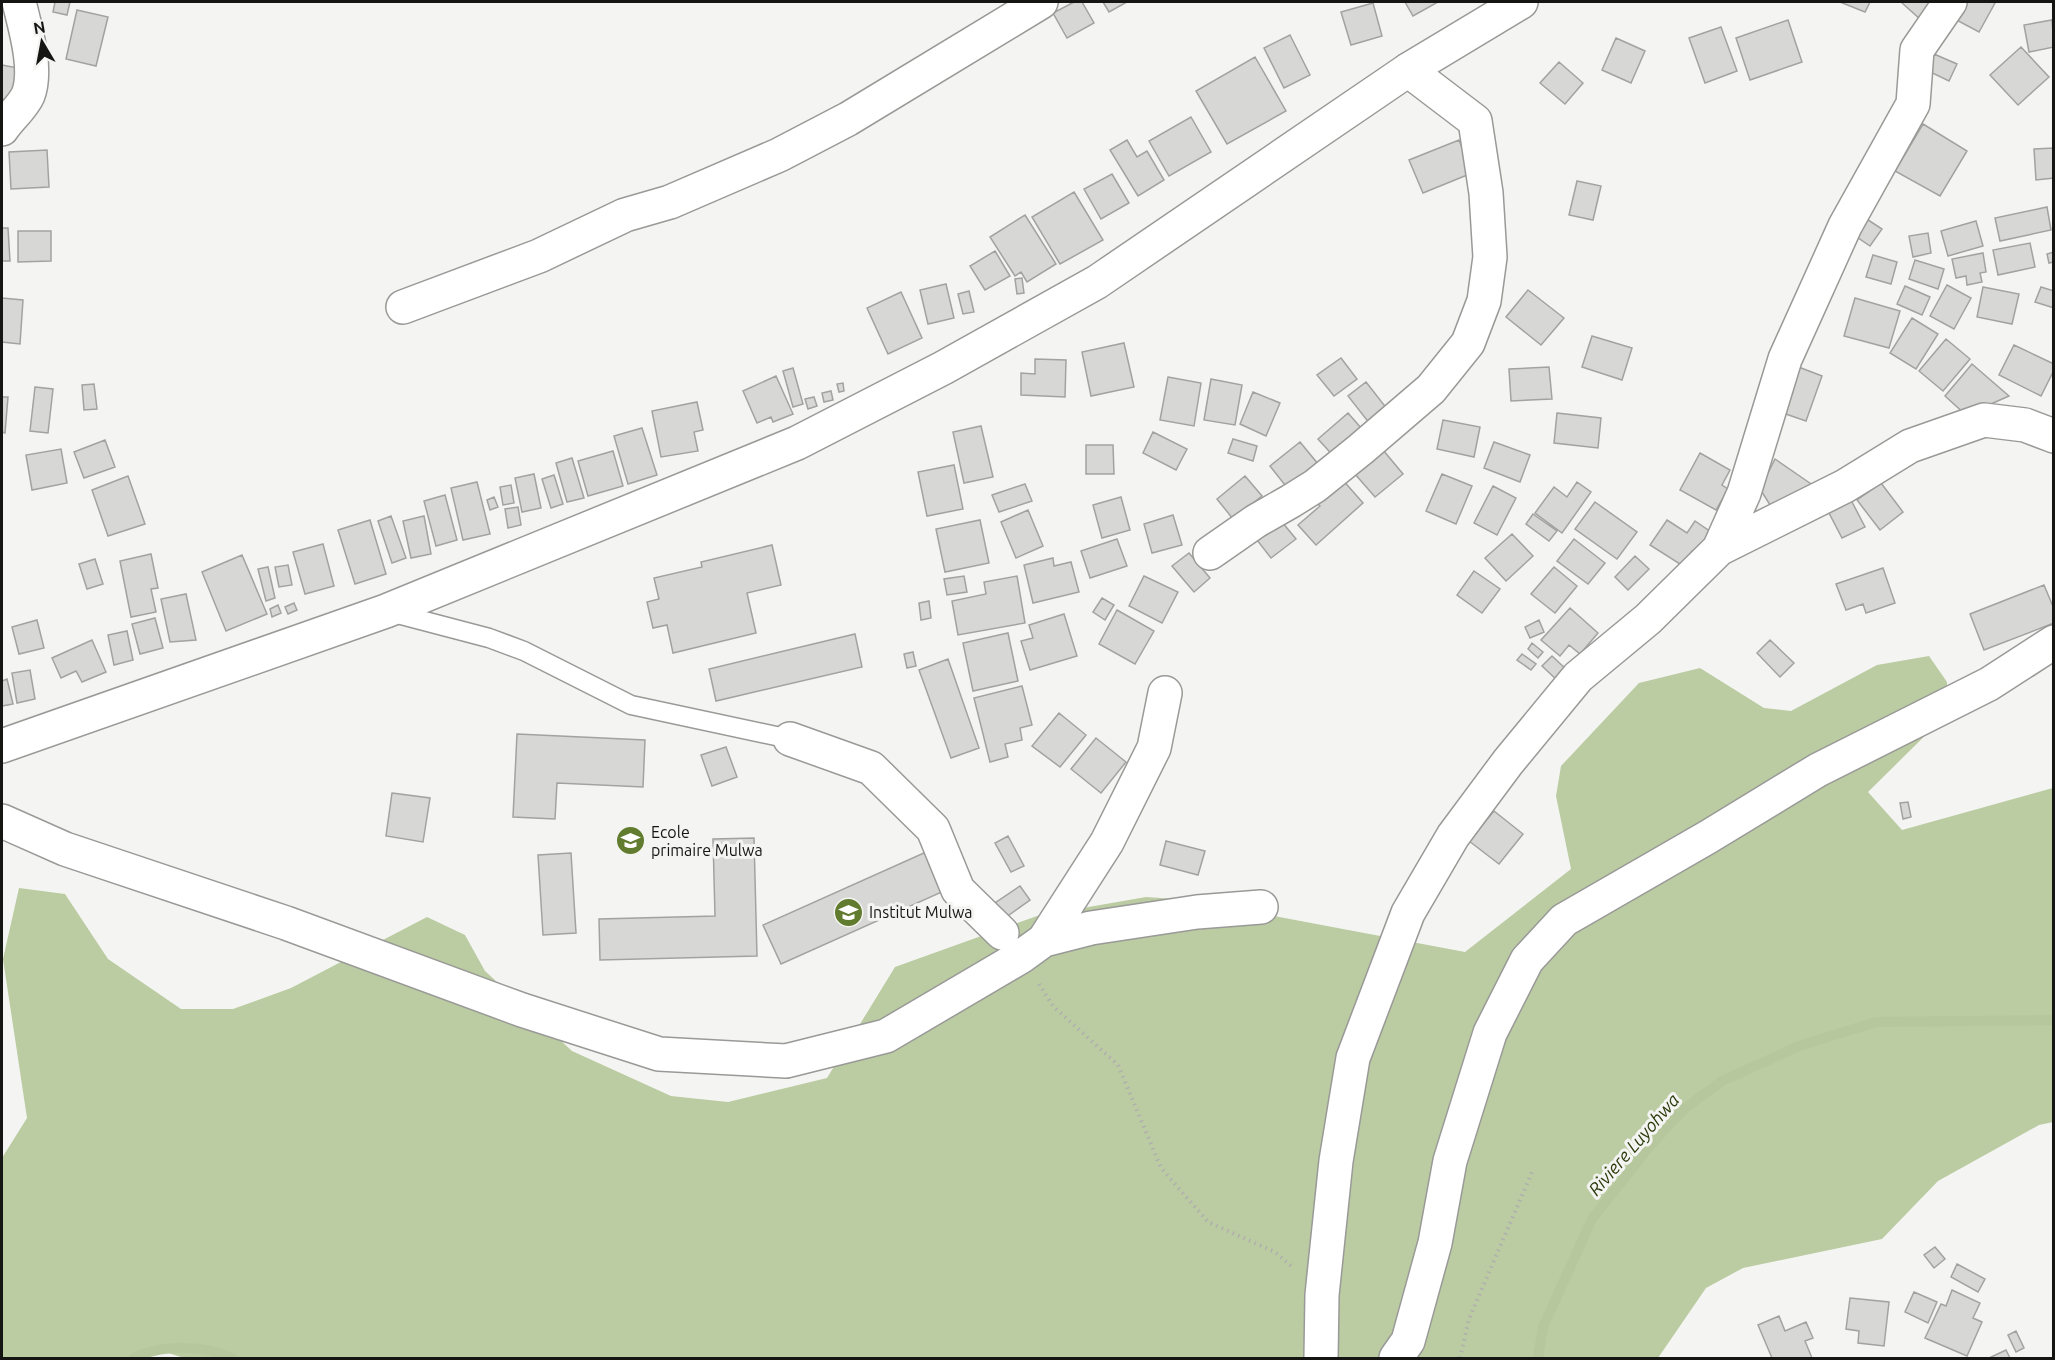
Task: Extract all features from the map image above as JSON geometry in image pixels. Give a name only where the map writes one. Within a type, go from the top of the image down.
[{"type":"street","points":[[2,129],[28,95],[31,73],[28,39],[19,2]]},
{"type":"street","points":[[404,307],[539,256],[625,215],[670,202],[779,155],[848,119],[1041,2]]},
{"type":"street","points":[[2,746],[386,611],[797,443],[943,368],[1097,282],[1408,70],[1521,2]]},
{"type":"street","points":[[1719,549],[1744,493],[1785,359],[1845,226],[1912,104],[1917,50],[1950,2]]},
{"type":"street","points":[[1210,553],[1256,520],[1315,486],[1431,389],[1468,343],[1484,301],[1490,257],[1486,193],[1475,121],[1408,70]]},
{"type":"street","points":[[1321,1359],[1322,1295],[1336,1161],[1353,1058],[1408,913],[1453,836],[1508,762],[1578,677],[1648,619],[1719,549],[1845,486],[1910,446],[1984,420],[2025,425],[2054,436]]},
{"type":"street","points":[[1396,1359],[1408,1341],[1435,1243],[1450,1161],[1490,1033],[1527,960],[1564,920],[1818,770],[1989,684],[2054,642]]},
{"type":"street","points":[[2,821],[65,849],[286,923],[522,1010],[659,1054],[786,1061],[886,1036],[1023,943],[1107,842],[1154,748],[1165,693]]},
{"type":"street","points":[[790,739],[871,768],[933,829],[958,890],[1023,943]]},
{"type":"street","points":[[1023,943],[1091,928],[1197,912],[1261,907]]},
{"type":"lane","points":[[386,611],[489,638],[524,651],[631,705],[790,739]]},
{"type":"path","points":[[1023,943],[1053,1006],[1118,1065],[1161,1168],[1208,1222],[1275,1252],[1322,1295]]},
{"type":"path","points":[[1460,1359],[1469,1319],[1532,1172]]},
{"type":"green space","points":[[1929,656],[1947,682],[1947,714],[1868,792],[1902,830],[2053,788],[2053,1122],[2039,1125],[1938,1181],[1882,1239],[1743,1268],[1706,1288],[1658,1358],[184,1358],[159,1350],[144,1358],[2,1358],[2,1158],[27,1118],[3,959],[19,888],[65,894],[108,959],[181,1009],[233,1009],[291,988],[427,917],[465,935],[485,971],[572,1051],[671,1096],[728,1102],[827,1078],[895,967],[1037,916],[1146,897],[1190,900],[1465,952],[1571,869],[1556,796],[1561,766],[1639,683],[1700,668],[1764,708],[1791,711],[1877,665]]},
{"type":"building","points":[[55,2],[70,2],[67,15],[53,12]]},
{"type":"building","points":[[1074,2],[1082,2],[1094,23],[1067,38],[1053,13]]},
{"type":"building","points":[[1103,2],[1127,2],[1109,12]]},
{"type":"building","points":[[1405,2],[1438,2],[1413,16]]},
{"type":"building","points":[[1840,2],[1870,2],[1865,12]]},
{"type":"building","points":[[1901,2],[1939,2],[1921,20]]},
{"type":"building","points":[[1957,2],[1995,3],[1979,32],[1949,16]]},
{"type":"building","points":[[1373,3],[1382,36],[1351,45],[1341,12]]},
{"type":"building","points":[[77,10],[108,17],[96,66],[66,59]]},
{"type":"building","points":[[1788,20],[1802,62],[1750,80],[1736,38]]},
{"type":"building","points":[[2052,20],[2054,47],[2029,52],[2024,25]]},
{"type":"building","points":[[1721,27],[1737,71],[1705,83],[1689,38]]},
{"type":"building","points":[[1290,35],[1310,75],[1284,88],[1264,48]]},
{"type":"building","points":[[1616,38],[1645,51],[1631,83],[1602,70]]},
{"type":"building","points":[[2021,47],[2049,77],[2018,105],[1990,75]]},
{"type":"building","points":[[1934,54],[1957,64],[1949,81],[1926,70]]},
{"type":"building","points":[[1255,57],[1286,111],[1227,144],[1196,91]]},
{"type":"building","points":[[1559,62],[1583,83],[1565,104],[1540,83]]},
{"type":"building","points":[[2,65],[18,68],[12,101],[2,99]]},
{"type":"building","points":[[1191,117],[1211,152],[1169,176],[1149,141]]},
{"type":"building","points":[[1923,124],[1967,151],[1940,196],[1895,171]]},
{"type":"building","points":[[1127,140],[1137,157],[1147,151],[1164,180],[1138,196],[1110,150]]},
{"type":"building","points":[[1459,140],[1472,173],[1423,193],[1409,160]]},
{"type":"building","points":[[2054,148],[2054,178],[2036,180],[2034,149]]},
{"type":"building","points":[[47,150],[49,187],[11,189],[9,152]]},
{"type":"building","points":[[1112,174],[1129,203],[1101,219],[1084,189]]},
{"type":"building","points":[[1577,181],[1601,186],[1593,220],[1569,215]]},
{"type":"building","points":[[1074,192],[1103,240],[1060,264],[1032,217]]},
{"type":"building","points":[[2047,207],[2051,230],[2000,241],[1995,218]]},
{"type":"building","points":[[1025,215],[1056,264],[1027,282],[1021,272],[1015,276],[990,237]]},
{"type":"building","points":[[1862,216],[1882,229],[1870,246],[1851,233]]},
{"type":"building","points":[[1976,221],[1983,246],[1948,256],[1941,231]]},
{"type":"building","points":[[2,228],[8,228],[10,261],[2,261]]},
{"type":"building","points":[[18,231],[51,231],[51,261],[18,262]]},
{"type":"building","points":[[1928,233],[1931,253],[1913,257],[1909,236]]},
{"type":"building","points":[[2030,243],[2035,267],[1998,275],[1993,250]]},
{"type":"building","points":[[995,251],[1010,276],[985,290],[970,266]]},
{"type":"building","points":[[2054,252],[2054,262],[2049,263],[2047,254]]},
{"type":"building","points":[[1983,253],[1986,272],[1980,273],[1982,282],[1967,285],[1966,276],[1956,278],[1952,259]]},
{"type":"building","points":[[1873,255],[1897,262],[1891,284],[1866,277]]},
{"type":"building","points":[[1915,260],[1944,269],[1938,289],[1909,279]]},
{"type":"building","points":[[1022,278],[1024,293],[1017,294],[1015,279]]},
{"type":"building","points":[[946,284],[954,318],[928,324],[920,290]]},
{"type":"building","points":[[1947,285],[1971,298],[1954,329],[1930,316]]},
{"type":"building","points":[[1905,286],[1930,297],[1922,315],[1897,304]]},
{"type":"building","points":[[1983,287],[2019,294],[2012,324],[1977,317]]},
{"type":"building","points":[[2041,287],[2054,291],[2054,308],[2035,302]]},
{"type":"building","points":[[1528,290],[1564,318],[1541,345],[1506,317]]},
{"type":"building","points":[[969,291],[974,312],[963,314],[958,294]]},
{"type":"building","points":[[901,292],[922,338],[888,354],[867,308]]},
{"type":"building","points":[[2,298],[23,300],[20,344],[2,342]]},
{"type":"building","points":[[1855,298],[1900,311],[1889,348],[1844,336]]},
{"type":"building","points":[[1912,318],[1938,334],[1916,369],[1890,353]]},
{"type":"building","points":[[1592,336],[1632,348],[1622,380],[1582,367]]},
{"type":"building","points":[[1946,339],[1970,359],[1943,391],[1919,371]]},
{"type":"building","points":[[1124,343],[1134,387],[1091,396],[1082,352]]},
{"type":"building","points":[[2014,345],[2054,364],[2054,370],[2041,396],[1999,375]]},
{"type":"building","points":[[1341,358],[1357,379],[1334,396],[1317,375]]},
{"type":"building","points":[[1035,359],[1066,360],[1065,397],[1021,395],[1021,373],[1035,374]]},
{"type":"building","points":[[1972,364],[2009,396],[1966,415],[1945,396]]},
{"type":"building","points":[[1796,366],[1822,376],[1806,421],[1780,412]]},
{"type":"building","points":[[1549,367],[1552,399],[1511,401],[1509,369]]},
{"type":"building","points":[[793,368],[803,404],[793,407],[783,371]]},
{"type":"building","points":[[776,376],[793,414],[773,422],[771,417],[757,423],[743,391]]},
{"type":"building","points":[[1168,377],[1201,383],[1194,426],[1160,420]]},
{"type":"building","points":[[1211,379],[1242,385],[1235,425],[1204,420]]},
{"type":"building","points":[[1366,382],[1388,410],[1370,424],[1348,396]]},
{"type":"building","points":[[843,383],[844,391],[839,392],[837,384]]},
{"type":"building","points":[[94,384],[97,409],[84,410],[82,385]]},
{"type":"building","points":[[35,387],[53,389],[48,433],[30,431]]},
{"type":"building","points":[[831,391],[833,400],[824,402],[822,393]]},
{"type":"building","points":[[1253,392],[1280,403],[1266,436],[1240,424]]},
{"type":"building","points":[[2,397],[8,397],[5,433],[2,432]]},
{"type":"building","points":[[814,397],[817,406],[808,409],[805,399]]},
{"type":"building","points":[[697,402],[703,430],[694,432],[698,451],[661,457],[652,411]]},
{"type":"building","points":[[1348,413],[1368,436],[1338,461],[1318,439]]},
{"type":"building","points":[[1557,413],[1601,418],[1598,448],[1554,443]]},
{"type":"building","points":[[1443,420],[1480,427],[1474,457],[1437,449]]},
{"type":"building","points":[[981,426],[993,477],[964,483],[953,432]]},
{"type":"building","points":[[642,428],[657,475],[628,484],[614,436]]},
{"type":"building","points":[[1153,432],[1187,449],[1176,470],[1143,453]]},
{"type":"building","points":[[1233,439],[1257,446],[1253,461],[1228,453]]},
{"type":"building","points":[[105,440],[115,467],[84,478],[74,452]]},
{"type":"building","points":[[1300,442],[1323,470],[1292,494],[1270,466]]},
{"type":"building","points":[[1494,442],[1530,455],[1520,482],[1484,468]]},
{"type":"building","points":[[1086,445],[1113,445],[1114,474],[1086,474]]},
{"type":"building","points":[[61,449],[67,483],[32,490],[26,455]]},
{"type":"building","points":[[1383,450],[1403,474],[1375,497],[1355,474]]},
{"type":"building","points":[[613,451],[623,486],[588,496],[578,461]]},
{"type":"building","points":[[1700,453],[1730,470],[1722,485],[1728,489],[1716,510],[1680,490]]},
{"type":"building","points":[[572,458],[584,498],[567,502],[556,463]]},
{"type":"building","points":[[1775,459],[1817,488],[1772,508],[1760,489]]},
{"type":"building","points":[[954,465],[963,509],[927,516],[918,472]]},
{"type":"building","points":[[534,474],[541,508],[522,512],[515,478]]},
{"type":"building","points":[[1442,474],[1472,486],[1456,524],[1426,511]]},
{"type":"building","points":[[554,475],[563,504],[551,508],[542,479]]},
{"type":"building","points":[[128,476],[145,524],[108,536],[92,490]]},
{"type":"building","points":[[1245,476],[1262,496],[1233,519],[1217,499]]},
{"type":"building","points":[[1341,478],[1363,503],[1316,545],[1298,525],[1320,506],[1315,501]]},
{"type":"building","points":[[477,482],[490,534],[463,540],[451,488]]},
{"type":"building","points":[[1577,482],[1591,492],[1562,533],[1535,513],[1554,487],[1567,497]]},
{"type":"building","points":[[1881,483],[1903,512],[1880,530],[1857,500]]},
{"type":"building","points":[[1025,484],[1032,501],[999,512],[992,495]]},
{"type":"building","points":[[511,485],[514,503],[503,505],[500,487]]},
{"type":"building","points":[[1493,486],[1516,498],[1497,535],[1474,523]]},
{"type":"building","points":[[445,495],[457,540],[436,546],[424,501]]},
{"type":"building","points":[[494,497],[498,507],[490,510],[487,500]]},
{"type":"building","points":[[1121,497],[1130,530],[1102,538],[1093,505]]},
{"type":"building","points":[[1851,500],[1865,527],[1842,538],[1828,511]]},
{"type":"building","points":[[1595,502],[1637,532],[1617,559],[1575,529]]},
{"type":"building","points":[[518,507],[521,525],[508,528],[505,509]]},
{"type":"building","points":[[1028,510],[1043,546],[1016,558],[1001,522]]},
{"type":"building","points":[[1533,514],[1557,531],[1549,541],[1526,524]]},
{"type":"building","points":[[1173,515],[1182,545],[1152,553],[1144,524]]},
{"type":"building","points":[[391,516],[406,558],[392,563],[378,521]]},
{"type":"building","points":[[424,516],[431,554],[411,558],[403,521]]},
{"type":"building","points":[[1277,516],[1296,539],[1271,558],[1253,535]]},
{"type":"building","points":[[370,520],[386,574],[355,584],[338,530]]},
{"type":"building","points":[[980,520],[989,563],[945,572],[936,529]]},
{"type":"building","points":[[1667,520],[1687,533],[1695,521],[1711,532],[1697,555],[1692,551],[1683,566],[1650,545]]},
{"type":"building","points":[[1512,534],[1533,556],[1506,581],[1485,558]]},
{"type":"building","points":[[1117,539],[1127,566],[1090,578],[1081,551]]},
{"type":"building","points":[[1574,539],[1605,563],[1588,584],[1557,561]]},
{"type":"building","points":[[323,544],[334,586],[305,594],[293,552]]},
{"type":"building","points":[[772,545],[781,585],[747,593],[756,633],[673,653],[667,625],[653,628],[647,602],[659,599],[654,578],[702,567],[701,562]]},
{"type":"building","points":[[772,545],[781,585],[747,593],[756,633],[673,653],[667,625],[653,628],[647,602],[659,599],[654,578],[702,567],[701,562]]},
{"type":"building","points":[[1189,553],[1210,578],[1194,592],[1172,566]]},
{"type":"building","points":[[151,554],[158,588],[151,589],[156,612],[131,617],[120,561]]},
{"type":"building","points":[[242,555],[267,614],[226,631],[202,572]]},
{"type":"building","points":[[1635,556],[1649,569],[1628,590],[1615,577]]},
{"type":"building","points":[[1053,558],[1054,566],[1071,562],[1079,592],[1033,603],[1024,565]]},
{"type":"building","points":[[95,559],[103,584],[87,589],[79,564]]},
{"type":"building","points":[[288,565],[292,585],[279,587],[275,567]]},
{"type":"building","points":[[268,567],[275,598],[266,601],[258,569]]},
{"type":"building","points":[[1554,567],[1577,586],[1555,613],[1531,594]]},
{"type":"building","points":[[1883,568],[1895,603],[1866,613],[1863,604],[1846,610],[1836,584]]},
{"type":"building","points":[[1474,571],[1500,589],[1482,613],[1457,595]]},
{"type":"building","points":[[964,576],[967,592],[947,595],[944,579]]},
{"type":"building","points":[[1017,576],[1025,623],[958,635],[952,601],[986,594],[984,582]]},
{"type":"building","points":[[1144,576],[1178,592],[1162,623],[1129,606]]},
{"type":"building","points":[[2044,585],[2054,609],[2054,623],[1984,650],[1970,614]]},
{"type":"building","points":[[186,594],[196,640],[170,642],[161,599]]},
{"type":"building","points":[[1102,598],[1114,605],[1105,620],[1093,612]]},
{"type":"building","points":[[929,601],[931,618],[921,620],[919,603]]},
{"type":"building","points":[[294,603],[297,610],[288,614],[285,607]]},
{"type":"building","points":[[278,605],[281,613],[272,617],[270,609]]},
{"type":"building","points":[[1570,608],[1598,633],[1580,654],[1569,645],[1560,656],[1541,640]]},
{"type":"building","points":[[1117,610],[1154,631],[1135,664],[1099,644]]},
{"type":"building","points":[[1064,614],[1077,656],[1030,670],[1021,641],[1033,638],[1029,625]]},
{"type":"building","points":[[155,618],[163,648],[140,654],[132,624]]},
{"type":"building","points":[[37,620],[44,648],[19,654],[12,627]]},
{"type":"building","points":[[1539,620],[1544,632],[1530,638],[1525,627]]},
{"type":"building","points":[[127,631],[133,660],[114,665],[108,635]]},
{"type":"building","points":[[1008,633],[1018,681],[973,691],[963,643]]},
{"type":"building","points":[[855,634],[862,667],[716,701],[709,669]]},
{"type":"building","points":[[92,640],[106,672],[82,682],[76,671],[61,678],[52,658]]},
{"type":"building","points":[[1770,640],[1794,663],[1780,677],[1757,653]]},
{"type":"building","points":[[1532,643],[1543,652],[1538,658],[1528,649]]},
{"type":"building","points":[[913,652],[916,666],[907,668],[904,654]]},
{"type":"building","points":[[1522,654],[1536,664],[1531,670],[1517,660]]},
{"type":"building","points":[[1552,656],[1568,671],[1558,681],[1542,666]]},
{"type":"building","points":[[948,659],[979,748],[951,758],[919,670]]},
{"type":"building","points":[[30,670],[35,699],[17,703],[12,673]]},
{"type":"building","points":[[7,679],[13,704],[2,706],[2,681]]},
{"type":"building","points":[[1022,686],[1032,725],[1020,728],[1022,740],[1005,744],[1008,757],[990,762],[974,698]]},
{"type":"building","points":[[1059,713],[1086,735],[1060,767],[1032,746]]},
{"type":"building","points":[[517,734],[645,740],[643,787],[557,783],[555,819],[513,817]]},
{"type":"building","points":[[1096,738],[1126,762],[1101,793],[1071,769]]},
{"type":"building","points":[[726,747],[737,777],[712,786],[701,755]]},
{"type":"building","points":[[392,793],[430,798],[423,842],[386,836]]},
{"type":"building","points":[[1908,802],[1911,817],[1903,819],[1900,803]]},
{"type":"building","points":[[1494,811],[1523,834],[1499,864],[1469,841]]},
{"type":"building","points":[[1008,836],[1024,866],[1011,872],[995,843]]},
{"type":"building","points":[[754,838],[757,956],[600,960],[599,919],[715,916],[713,839]]},
{"type":"building","points":[[1166,841],[1205,851],[1198,875],[1160,865]]},
{"type":"building","points":[[935,848],[953,887],[781,964],[763,925]]},
{"type":"building","points":[[571,853],[576,933],[543,935],[538,855]]},
{"type":"building","points":[[1020,886],[1030,900],[1002,920],[992,905]]},
{"type":"building","points":[[1935,1247],[1945,1259],[1934,1268],[1924,1255]]},
{"type":"building","points":[[1957,1264],[1985,1279],[1978,1292],[1951,1277]]},
{"type":"building","points":[[1952,1290],[1980,1303],[1973,1318],[1982,1322],[1967,1356],[1925,1338],[1941,1304],[1946,1306]]},
{"type":"building","points":[[1914,1292],[1937,1302],[1928,1323],[1905,1312]]},
{"type":"building","points":[[1850,1298],[1889,1302],[1884,1346],[1858,1343],[1859,1331],[1846,1329]]},
{"type":"building","points":[[1779,1316],[1785,1331],[1806,1322],[1813,1338],[1805,1341],[1812,1358],[1772,1358],[1758,1325]]},
{"type":"building","points":[[2016,1331],[2024,1348],[2016,1352],[2008,1335]]},
{"type":"building","points":[[2006,1350],[2010,1358],[1989,1358]]},
{"type":"waterway","name":"Riviere Luyohwa","points":[[1538,1358],[1543,1327],[1592,1219],[1653,1142],[1684,1109],[1722,1081],[1799,1046],[1876,1022],[2054,1020]]},
{"type":"waterway","name":"Riviere Luyohwa","points":[[134,1358],[145,1353],[170,1348],[209,1351],[232,1358]]},
{"type":"place","name":"Ecole primaire Mulwa","points":[[630,841]]},
{"type":"place","name":"Institut Mulwa","points":[[848,912]]}]
